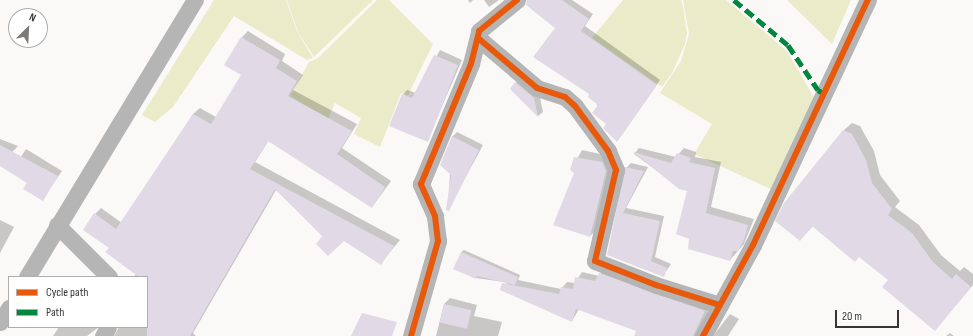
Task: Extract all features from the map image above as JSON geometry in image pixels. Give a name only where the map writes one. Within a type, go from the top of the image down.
[{"type":"street","points":[[29,276],[57,225],[195,0]]},
{"type":"street","points":[[411,336],[438,241],[436,216],[421,184],[462,86],[479,31],[517,0]]},
{"type":"street","points":[[703,336],[753,245],[868,0]]},
{"type":"street","points":[[478,38],[537,88],[565,97],[575,106],[608,151],[616,170],[596,261],[656,285],[720,305]]},
{"type":"street","points":[[57,225],[108,276]]},
{"type":"street","points":[[0,322],[8,310]]},
{"type":"green space","points":[[214,0],[286,0],[297,31],[313,58],[307,60],[234,16],[173,107],[155,122],[142,115]]},
{"type":"green space","points":[[287,0],[373,0],[314,57],[298,32]]},
{"type":"green space","points":[[377,0],[389,0],[433,44],[408,95],[401,93],[380,147],[354,134],[361,118],[335,103],[328,119],[290,96],[309,62],[318,58]]},
{"type":"green space","points":[[623,0],[681,0],[687,33],[685,44],[672,73],[662,87],[592,38]]},
{"type":"green space","points":[[683,0],[726,0],[787,51],[816,101],[773,190],[694,154],[712,124],[660,93],[681,61],[689,34]]},
{"type":"green space","points":[[787,0],[851,0],[832,44]]},
{"type":"building","points":[[527,0],[562,0],[589,19],[581,31],[657,85],[617,142],[603,128],[606,124],[592,113],[598,105],[588,97],[589,94],[533,57],[555,28],[526,5]]},
{"type":"building","points":[[241,37],[280,60],[276,68],[297,81],[288,96],[352,131],[337,154],[385,187],[372,208],[268,141],[250,169],[394,246],[381,265],[344,241],[328,256],[316,244],[322,236],[275,189],[190,336],[147,336],[148,276],[138,276],[105,252],[109,248],[83,230],[94,213],[116,229],[193,114],[211,124],[241,75],[224,65]]},
{"type":"building","points":[[434,55],[458,65],[428,142],[389,126],[402,94],[412,98]]},
{"type":"building","points":[[515,82],[534,98],[538,117],[510,89]]},
{"type":"building","points":[[843,130],[852,134],[866,160],[872,183],[892,209],[888,215],[912,233],[933,262],[952,279],[956,274],[971,287],[935,331],[882,287],[888,280],[859,257],[855,262],[812,226],[800,241],[775,221],[784,203]]},
{"type":"building","points":[[452,136],[479,150],[449,211],[446,210],[451,175],[440,165]]},
{"type":"building","points":[[0,145],[58,176],[43,201],[23,189],[27,183],[0,166]]},
{"type":"building","points":[[633,152],[671,163],[677,153],[691,158],[689,162],[715,168],[706,213],[748,225],[744,240],[738,251],[733,251],[730,261],[688,249],[689,239],[676,234],[687,191],[679,189]]},
{"type":"building","points":[[574,157],[602,162],[606,171],[590,237],[553,225],[574,173],[570,170]]},
{"type":"building","points":[[625,167],[644,171],[623,213],[660,221],[651,261],[667,268],[664,277],[607,255]]},
{"type":"building","points":[[461,252],[518,277],[515,285],[477,276],[476,279],[453,269]]},
{"type":"building","points":[[599,273],[705,311],[693,336],[634,336],[636,331],[576,309],[572,322],[500,290],[502,283],[559,294],[561,287],[573,289],[575,277],[595,281]]},
{"type":"building","points":[[444,304],[471,310],[467,329],[440,323]]},
{"type":"building","points":[[362,313],[397,322],[392,336],[351,336]]},
{"type":"marked path","points":[[734,0],[788,45],[818,90],[825,94]]},
{"type":"cycle path","points":[[411,336],[438,241],[435,216],[421,184],[471,64],[479,31],[517,0]]},
{"type":"cycle path","points":[[703,336],[753,245],[868,0]]},
{"type":"cycle path","points":[[478,38],[537,88],[565,97],[575,106],[608,151],[616,170],[595,261],[656,285],[720,305]]}]
